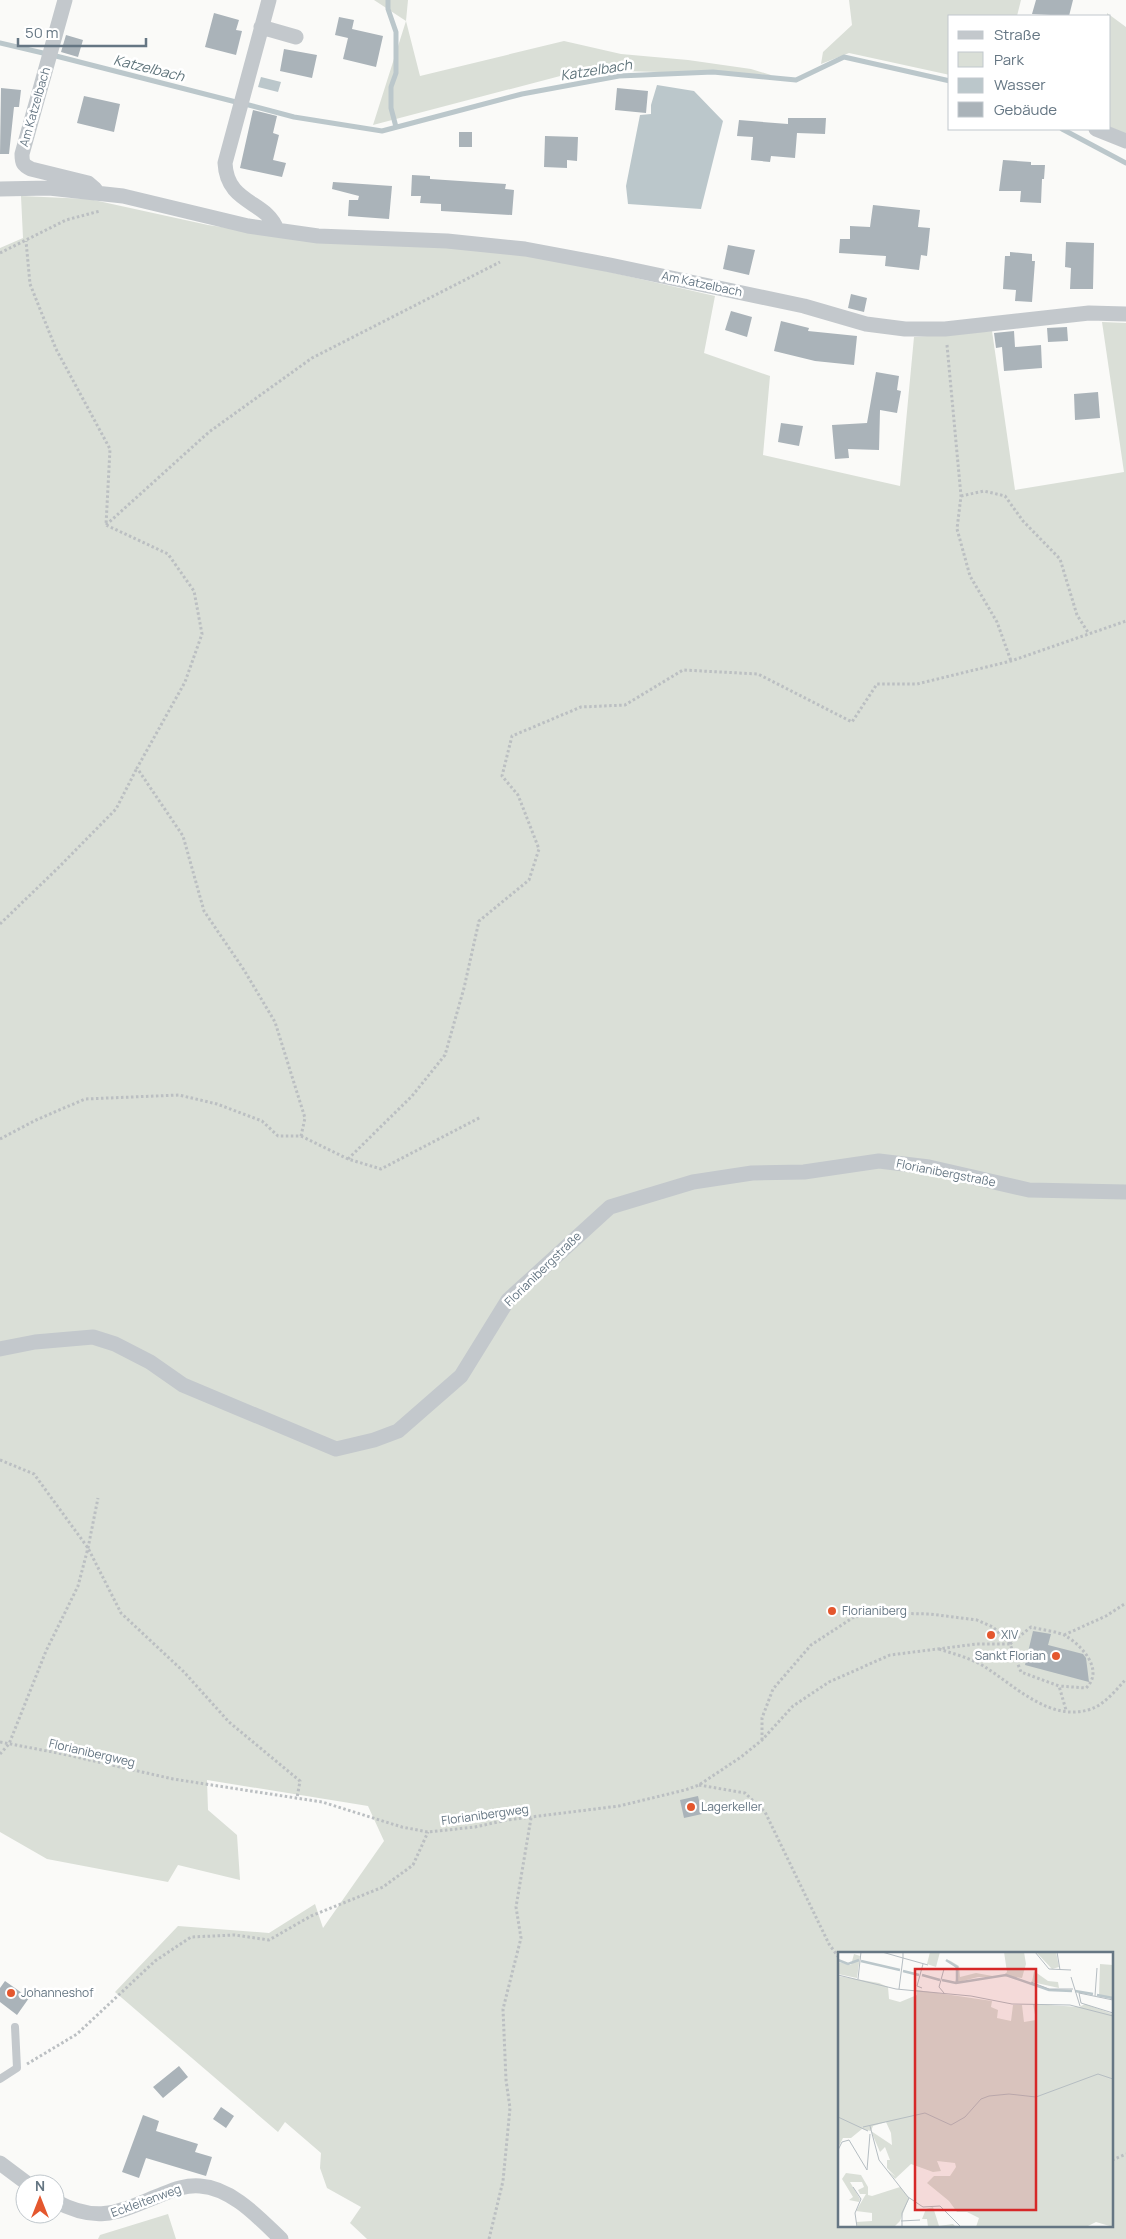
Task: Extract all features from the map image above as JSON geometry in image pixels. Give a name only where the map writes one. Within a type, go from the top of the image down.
[{"type":"street","name":"Am Katzelbach","points":[[65,0],[35,104],[22,154],[22,162],[24,166],[31,169],[88,183],[97,192]]},
{"type":"street","points":[[269,0],[226,154],[225,174],[231,187],[275,224],[277,230]]},
{"type":"street","points":[[261,27],[296,37]]},
{"type":"street","points":[[1098,130],[1126,141]]},
{"type":"street","name":"Am Katzelbach","points":[[0,189],[49,188],[97,192],[123,196],[248,226],[318,236],[447,241],[525,249],[804,306],[866,324],[905,329],[945,329],[1089,313],[1126,314]]},
{"type":"street","name":"Florianibergstraße","points":[[0,1350],[35,1342],[93,1337],[115,1344],[150,1362],[183,1386],[336,1449],[374,1440],[398,1431],[461,1376],[508,1300],[610,1207],[693,1182],[752,1173],[804,1172],[879,1161],[929,1167],[1029,1190],[1126,1192]]},
{"type":"street","points":[[0,2163],[15,2174]]},
{"type":"street","name":"Eckleitenweg","points":[[65,2206],[76,2211],[108,2215],[176,2188],[201,2186],[234,2199],[252,2212],[281,2239]]},
{"type":"lane","points":[[0,2079],[17,2068],[15,2027]]},
{"type":"path","points":[[0,254],[66,220],[106,211]]},
{"type":"path","points":[[26,241],[30,284],[56,350],[110,449],[106,525]]},
{"type":"path","points":[[106,525],[209,432],[312,358],[525,249]]},
{"type":"path","points":[[945,329],[961,496],[957,529],[970,576],[997,622],[1012,661]]},
{"type":"path","points":[[961,496],[984,491],[1005,496],[1023,521],[1060,559],[1077,615],[1089,634]]},
{"type":"path","points":[[0,924],[59,868],[116,809],[185,682],[202,634],[194,591],[168,554],[106,525]]},
{"type":"path","points":[[348,1159],[412,1096],[445,1054],[464,988],[479,922],[529,880],[539,849],[518,795],[502,776],[512,736],[581,707],[625,705],[683,670],[758,674],[852,722],[877,684],[917,684],[1012,661],[1126,621]]},
{"type":"path","points":[[137,768],[183,836],[204,911],[244,970],[275,1022],[305,1118],[301,1136]]},
{"type":"path","points":[[0,1139],[36,1120],[85,1100],[179,1096],[217,1104],[262,1121],[278,1136],[301,1136],[348,1159],[381,1168],[481,1117]]},
{"type":"path","points":[[0,1460],[34,1474],[88,1548],[121,1614],[184,1672],[229,1722],[300,1781],[297,1798]]},
{"type":"path","points":[[0,1754],[9,1744],[46,1651],[78,1586],[98,1498]]},
{"type":"path","points":[[1064,1635],[1106,1616],[1126,1603]]},
{"type":"path","points":[[762,1740],[762,1718],[774,1689],[811,1645],[854,1617],[882,1613],[930,1614],[977,1620],[993,1627],[1010,1644],[1021,1672],[1060,1686],[1086,1688],[1089,1685],[1092,1675],[1088,1655],[1064,1635],[1030,1627],[1010,1644]]},
{"type":"path","name":"Florianibergweg","points":[[0,1742],[63,1754],[134,1772],[180,1781],[322,1802],[402,1827],[428,1832],[476,1827],[640,1802],[699,1785],[741,1757],[762,1740],[793,1706],[829,1682],[890,1655],[977,1644],[1010,1644]]},
{"type":"path","name":"Florianibergweg","points":[[937,1648],[984,1666],[1022,1694],[1048,1706],[1066,1710],[1092,1708],[1110,1696],[1126,1679]]},
{"type":"path","points":[[1060,1686],[1066,1710]]},
{"type":"path","points":[[699,1785],[745,1793],[765,1812],[829,1944],[838,1956]]},
{"type":"path","points":[[489,2239],[503,2181],[510,2108],[506,2080],[503,2010],[521,1938],[516,1907],[531,1818]]},
{"type":"path","points":[[17,2068],[46,2054],[77,2034],[155,1961],[191,1937],[235,1935],[269,1940],[311,1916],[383,1887],[413,1865],[428,1832]]},
{"type":"path","points":[[1114,2159],[1126,2154]]},
{"type":"green space","points":[[374,0],[408,0],[406,21]]},
{"type":"green space","points":[[849,0],[1021,0],[1017,15],[948,15],[948,75],[849,53],[821,64],[823,52],[852,25]]},
{"type":"green space","points":[[1111,16],[1126,27],[1126,134],[1111,127]]},
{"type":"green space","points":[[406,21],[420,76],[564,41],[621,54],[688,60],[751,69],[771,75],[583,70],[373,125]]},
{"type":"green space","points":[[21,196],[89,199],[208,225],[317,241],[446,247],[544,257],[715,296],[704,353],[770,376],[763,455],[900,486],[914,337],[992,331],[1015,490],[1124,472],[1102,322],[1126,323],[1126,2239],[367,2239],[350,2223],[361,2207],[327,2188],[320,2168],[321,2153],[285,2122],[278,2132],[115,1992],[178,1926],[269,1933],[315,1904],[323,1928],[384,1841],[368,1806],[207,1780],[208,1810],[237,1835],[240,1880],[178,1865],[168,1882],[47,1859],[0,1832],[0,248],[23,238]]},
{"type":"green space","points":[[168,2214],[176,2239],[98,2239],[100,2235]]},
{"type":"water","points":[[261,77],[281,82],[278,92],[258,87]]},
{"type":"water","points":[[657,85],[694,91],[723,121],[701,209],[628,204],[626,186],[640,115],[651,114],[651,105]]},
{"type":"building","points":[[1036,0],[1073,0],[1069,15],[1032,14]]},
{"type":"building","points":[[214,13],[239,20],[236,30],[242,31],[236,55],[205,47]]},
{"type":"building","points":[[339,17],[354,20],[352,29],[383,36],[376,67],[343,59],[348,38],[335,35]]},
{"type":"building","points":[[66,35],[83,40],[78,57],[61,52]]},
{"type":"building","points":[[284,49],[317,55],[312,78],[280,71]]},
{"type":"building","points":[[1,88],[21,90],[19,107],[14,107],[9,154],[0,154]]},
{"type":"building","points":[[617,88],[648,91],[646,113],[615,110]]},
{"type":"building","points":[[84,96],[120,104],[114,132],[77,123]]},
{"type":"building","points":[[253,110],[277,116],[273,133],[279,135],[273,160],[286,163],[282,177],[240,168]]},
{"type":"building","points":[[788,118],[826,118],[825,134],[797,133],[795,158],[771,156],[770,162],[751,160],[753,137],[737,136],[739,120],[788,124]]},
{"type":"building","points":[[459,132],[472,132],[472,147],[459,147]]},
{"type":"building","points":[[545,136],[578,137],[577,161],[567,160],[567,168],[544,167]]},
{"type":"building","points":[[1003,160],[1031,162],[1031,165],[1045,165],[1044,179],[1042,179],[1041,203],[1020,202],[1021,191],[999,191]]},
{"type":"building","points":[[412,175],[430,176],[430,179],[506,184],[505,189],[514,190],[512,215],[441,211],[441,204],[420,203],[421,196],[411,196]]},
{"type":"building","points":[[333,182],[392,186],[389,219],[348,216],[349,200],[358,200],[359,196],[332,189]]},
{"type":"building","points":[[873,205],[920,210],[918,227],[930,228],[927,256],[921,255],[919,270],[885,266],[886,256],[839,253],[840,239],[850,239],[850,226],[870,227]]},
{"type":"building","points":[[1066,242],[1094,243],[1093,289],[1070,289],[1071,268],[1065,267]]},
{"type":"building","points":[[728,245],[755,250],[749,275],[723,269]]},
{"type":"building","points":[[1010,252],[1032,254],[1032,261],[1035,261],[1032,302],[1015,301],[1016,290],[1003,289],[1005,256],[1010,256]]},
{"type":"building","points":[[851,294],[867,298],[864,312],[848,308]]},
{"type":"building","points":[[731,311],[752,317],[747,337],[725,330]]},
{"type":"building","points":[[781,321],[809,328],[808,331],[857,336],[854,365],[815,361],[774,351]]},
{"type":"building","points":[[1067,327],[1068,341],[1048,342],[1047,328]]},
{"type":"building","points":[[1014,331],[1015,347],[1041,345],[1042,368],[1004,371],[1002,347],[996,348],[994,333]]},
{"type":"building","points":[[876,372],[899,376],[897,390],[901,391],[897,413],[880,410],[879,450],[848,449],[849,458],[835,459],[832,425],[867,423]]},
{"type":"building","points":[[1098,392],[1100,418],[1075,420],[1074,394]]},
{"type":"building","points":[[781,423],[803,426],[799,446],[778,442]]},
{"type":"building","name":"Sankt Florian","points":[[1033,1631],[1051,1634],[1048,1645],[1083,1654],[1086,1658],[1089,1682],[1025,1665]]},
{"type":"building","name":"Lagerkeller","points":[[698,1796],[702,1814],[684,1818],[680,1800]]},
{"type":"building","name":"Johanneshof","points":[[5,1981],[29,1998],[17,2015],[0,2002],[0,1988]]},
{"type":"building","points":[[179,2066],[188,2077],[163,2098],[153,2087]]},
{"type":"building","points":[[221,2107],[234,2116],[226,2128],[213,2119]]},
{"type":"building","points":[[143,2115],[159,2121],[156,2131],[198,2144],[195,2152],[212,2157],[206,2176],[146,2158],[139,2178],[122,2172]]},
{"type":"waterway","points":[[388,0],[388,9],[396,32],[396,73],[391,87],[391,108],[396,127]]},
{"type":"waterway","name":"Katzelbach","points":[[0,43],[43,53]]},
{"type":"waterway","name":"Katzelbach","points":[[56,56],[236,102]]},
{"type":"waterway","name":"Katzelbach","points":[[245,104],[294,117],[382,131],[522,94],[619,76],[713,72],[796,80],[844,57],[948,81]]},
{"type":"waterway","name":"Katzelbach","points":[[1064,130],[1126,163]]},
{"type":"place","name":"Florianiberg","points":[[832,1611]]},
{"type":"place","name":"XIV","points":[[991,1635]]},
{"type":"place","name":"Sankt Florian","points":[[1056,1656]]},
{"type":"place","name":"Lagerkeller","points":[[691,1807]]},
{"type":"place","name":"Johanneshof","points":[[11,1993]]}]
